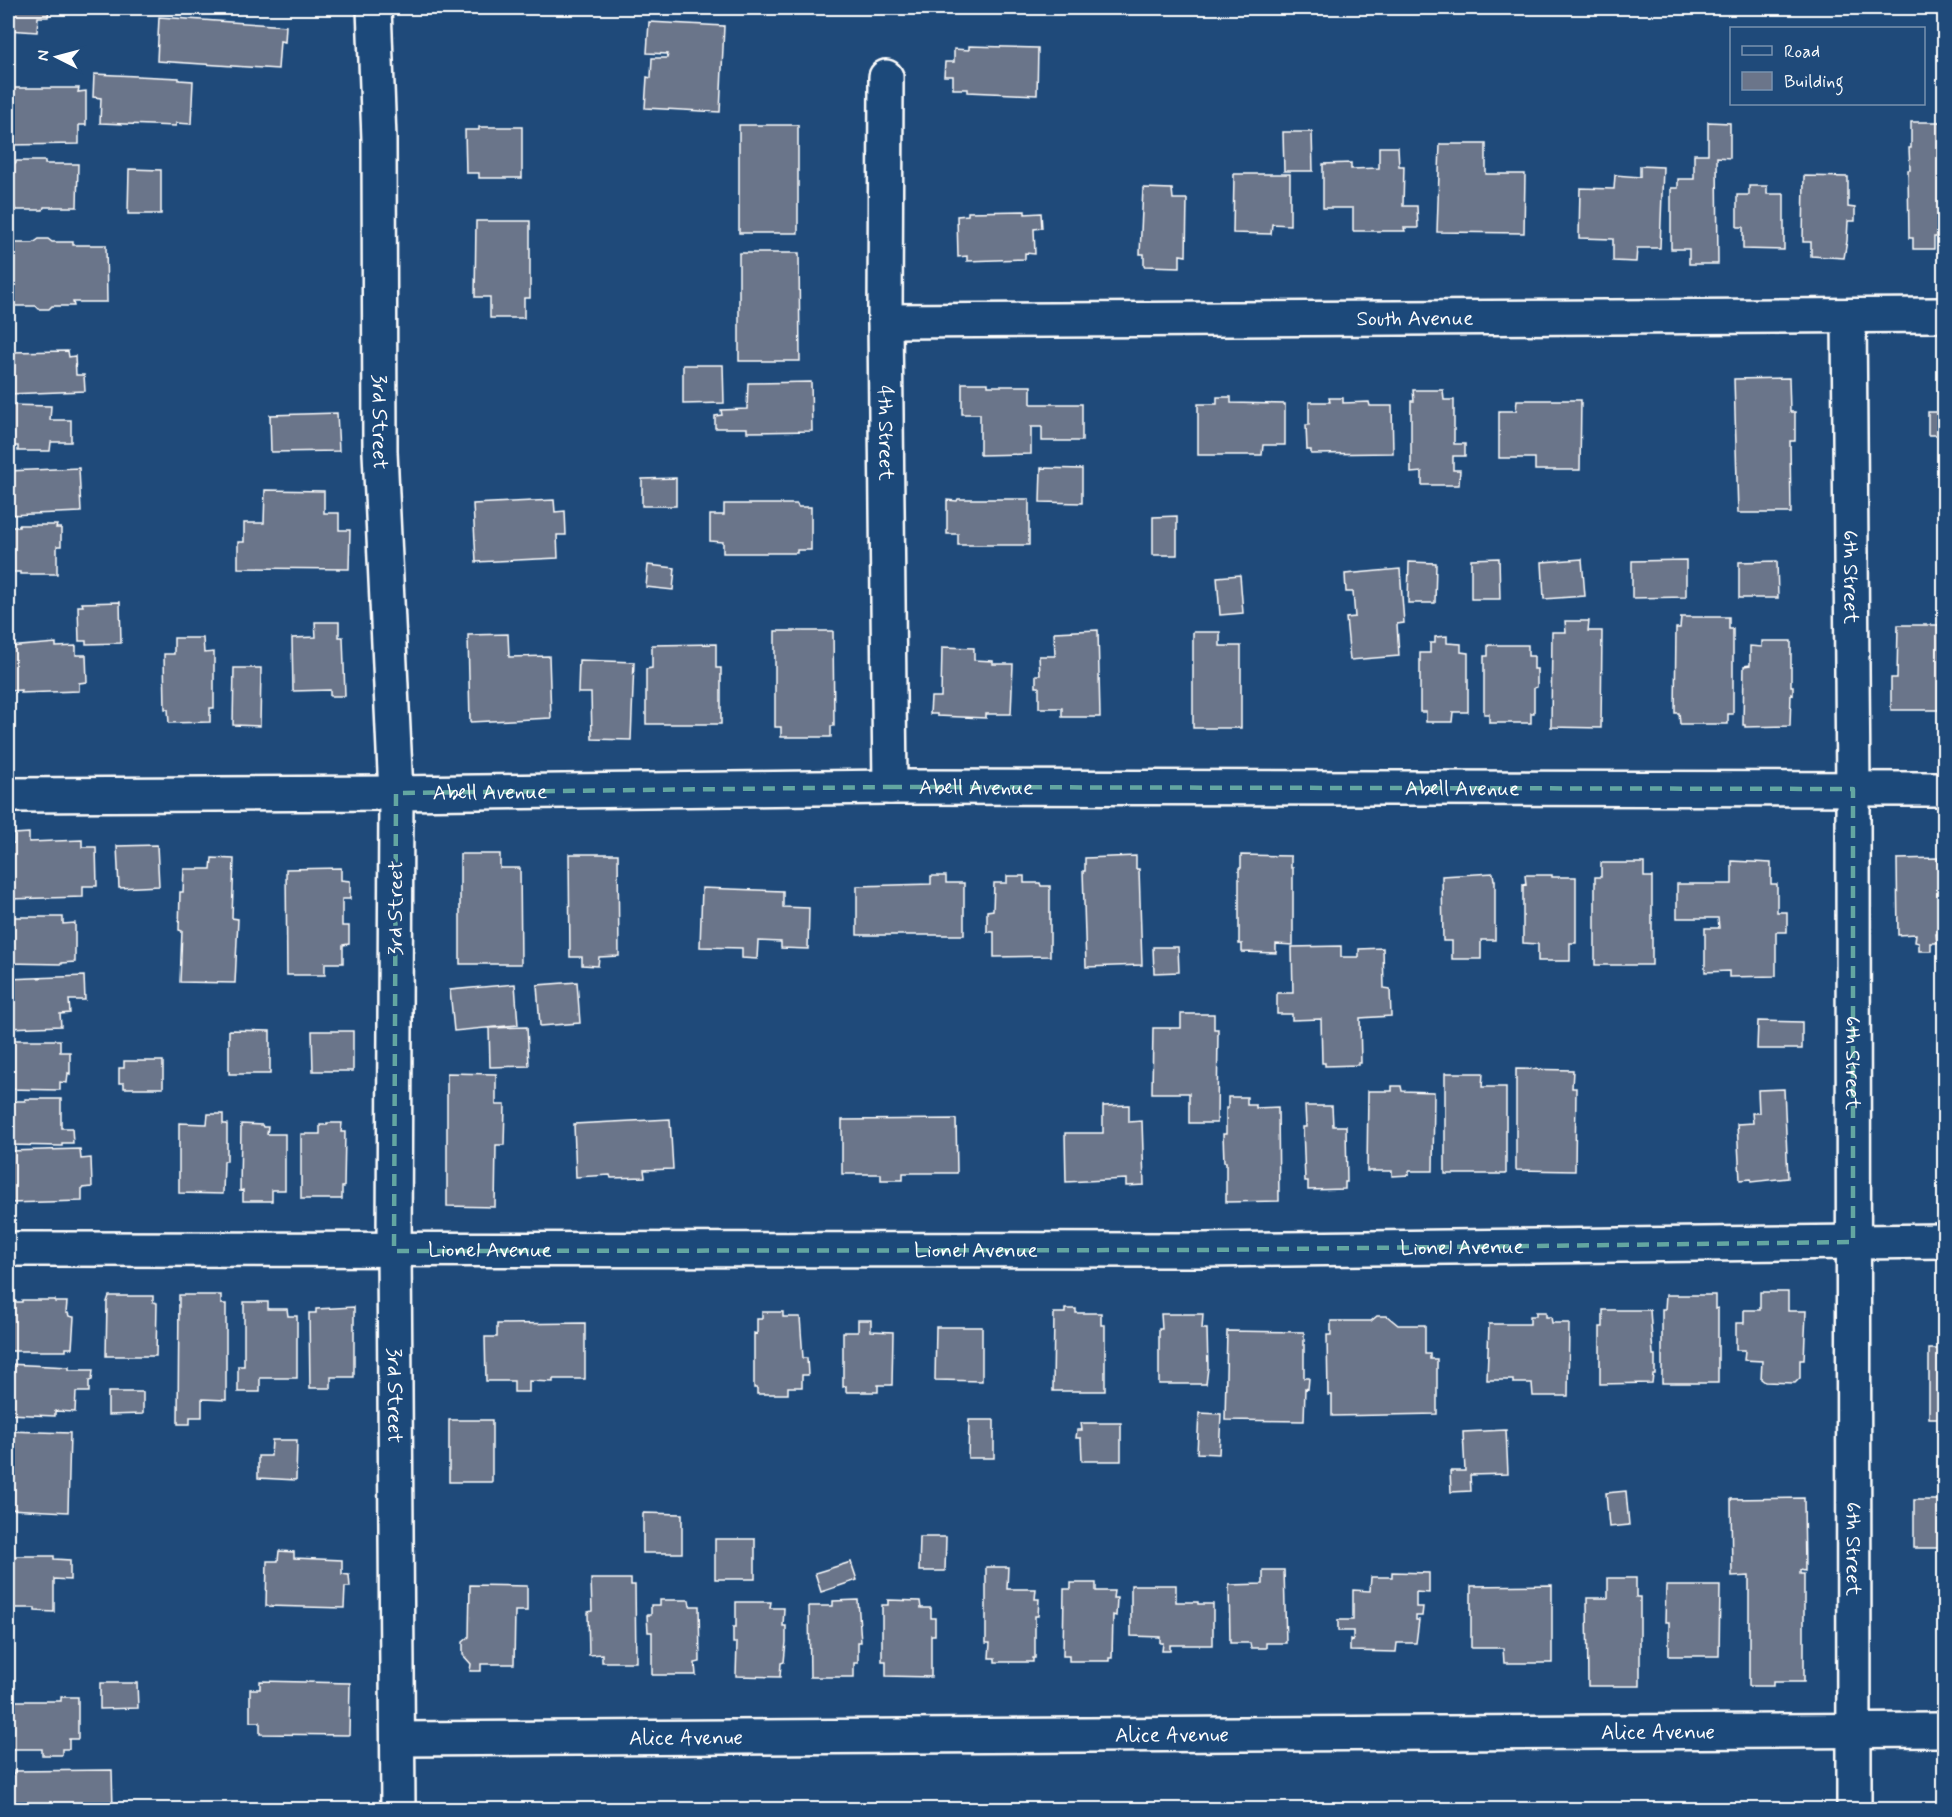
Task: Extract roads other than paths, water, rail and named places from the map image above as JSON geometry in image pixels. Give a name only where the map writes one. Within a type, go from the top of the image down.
[{"type":"street","name":"3rd Street","points":[[374,8],[379,139],[380,452],[396,793],[394,1251],[398,1809]]},
{"type":"street","name":"4th Street","points":[[886,77],[885,321],[890,787]]},
{"type":"street","name":"South Avenue","points":[[885,321],[1944,315]]},
{"type":"street","name":"6th Street","points":[[1849,316],[1853,789],[1854,1809]]},
{"type":"street","name":"Abell Avenue","points":[[8,795],[890,787],[1944,789]]},
{"type":"street","name":"Lionel Avenue","points":[[8,1249],[1203,1250],[1944,1241]]},
{"type":"street","name":"Alice Avenue","points":[[398,1739],[1944,1730]]}]
